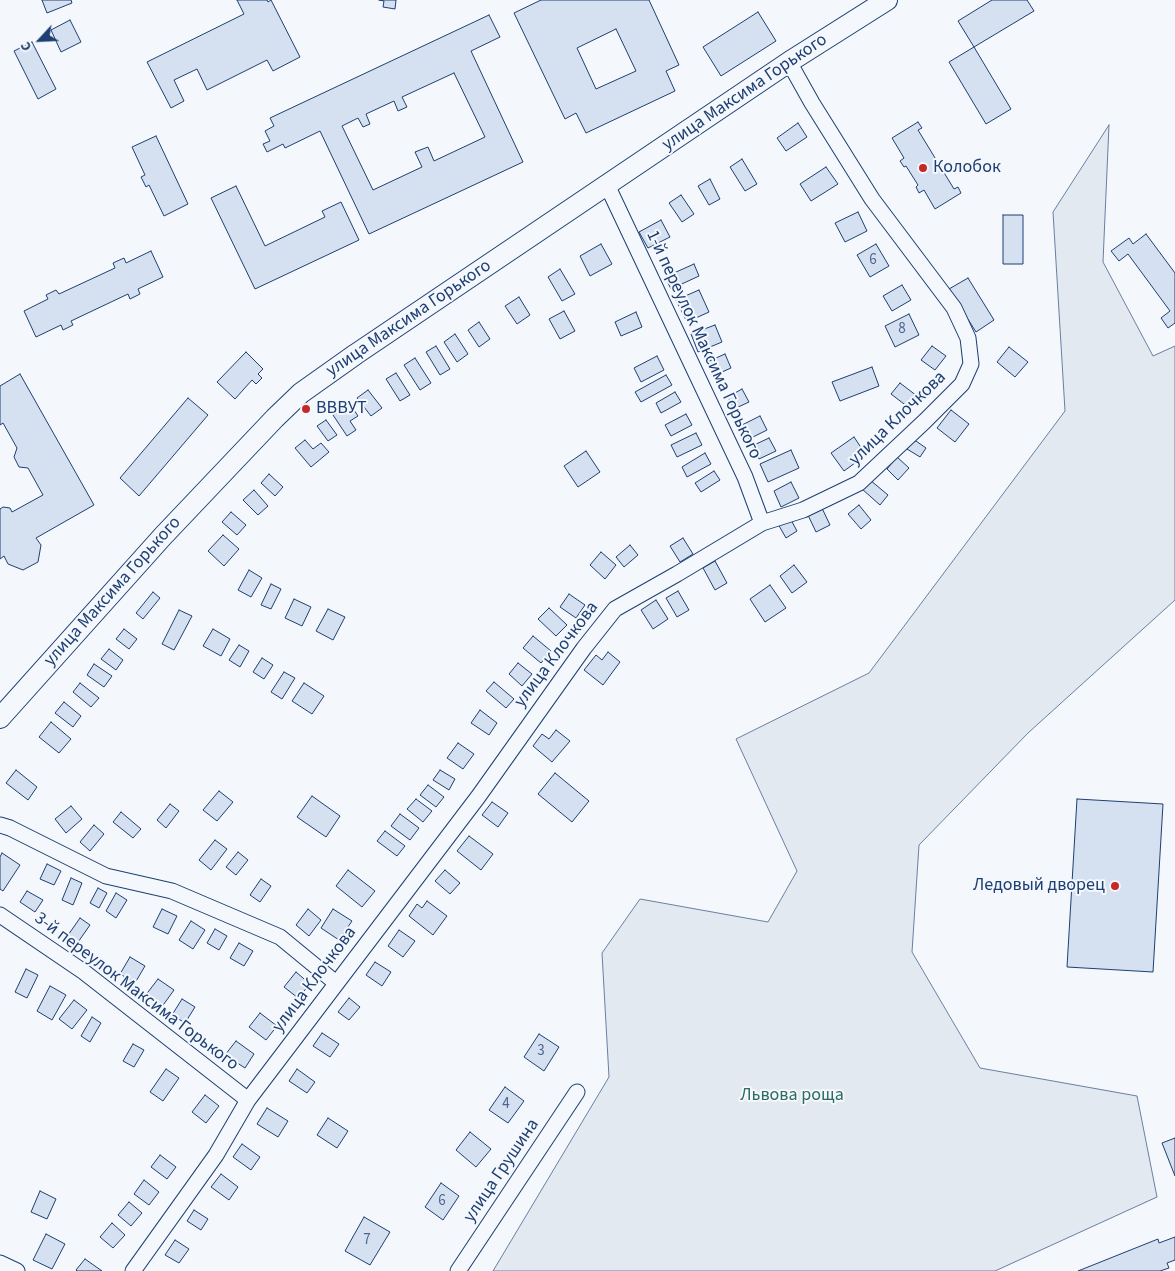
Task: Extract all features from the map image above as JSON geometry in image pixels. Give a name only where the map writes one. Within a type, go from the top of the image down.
[{"type":"main road","name":"улица Максима Горького","points":[[0,718],[163,536],[274,418],[301,393],[789,62],[887,0]]},
{"type":"street","name":"улица Клочкова","points":[[133,1271],[216,1155],[248,1100],[478,797],[584,648],[615,608],[677,574],[762,523],[803,510],[859,483],[962,384],[970,364],[968,338],[954,308],[872,199],[812,103],[789,62]]},
{"type":"street","name":"1-й переулок Максима Горького","points":[[607,185],[745,478],[762,523]]},
{"type":"street","points":[[0,825],[10,828],[106,876],[172,891],[280,937],[336,983]]},
{"type":"street","name":"3-й переулок Максима Горького","points":[[0,915],[84,972],[248,1100]]},
{"type":"street","name":"улица Грушина","points":[[458,1271],[577,1092]]},
{"type":"street","points":[[0,1263],[17,1271]]},
{"type":"green space","name":"Львова роща","points":[[1109,125],[1103,262],[1153,356],[1175,346],[1175,600],[1028,733],[919,845],[912,952],[980,1068],[1137,1096],[1157,1197],[995,1271],[493,1271],[609,1077],[602,953],[640,899],[768,922],[797,871],[736,739],[869,673],[1065,411],[1053,212]]},
{"type":"building","points":[[42,0],[71,0],[72,3],[47,13]]},
{"type":"building","points":[[237,0],[267,0],[268,2],[271,0],[300,57],[273,71],[267,60],[207,90],[197,69],[174,80],[184,101],[171,108],[147,62],[244,14]]},
{"type":"building","points":[[379,0],[396,0],[395,9],[383,7],[384,1]]},
{"type":"building","points":[[541,0],[649,0],[679,65],[666,71],[675,91],[586,133],[576,113],[565,119],[514,13]],"holes":[[[616,29],[636,71],[596,89],[577,48]]]},
{"type":"building","points":[[992,0],[1027,0],[1034,11],[974,47],[958,21]]},
{"type":"building","points":[[758,12],[776,41],[721,76],[703,47]]},
{"type":"building","points":[[489,15],[500,37],[471,51],[523,162],[369,234],[320,131],[285,148],[283,144],[267,152],[263,144],[270,141],[265,131],[274,126],[270,118]],"holes":[[[454,73],[485,137],[434,161],[428,147],[415,152],[422,167],[373,190],[342,126],[358,118],[363,127],[370,124],[366,114],[394,101],[398,111],[407,107],[402,97]]]},
{"type":"building","points":[[70,20],[81,42],[61,52],[51,30]]},
{"type":"building","points":[[32,42],[56,89],[38,99],[14,51]]},
{"type":"building","points":[[974,47],[1011,109],[986,124],[949,62]]},
{"type":"building","points":[[918,122],[922,128],[918,130],[954,189],[958,187],[961,193],[935,209],[924,190],[919,193],[916,187],[918,185],[906,166],[904,167],[900,161],[904,158],[892,138]]},
{"type":"building","points":[[798,123],[807,137],[786,151],[777,138]]},
{"type":"building","points":[[156,136],[188,204],[164,216],[149,185],[146,187],[141,177],[145,175],[132,147]]},
{"type":"building","points":[[742,159],[757,184],[745,191],[730,167]]},
{"type":"building","points":[[826,167],[838,184],[811,201],[800,184]]},
{"type":"building","points":[[710,179],[720,199],[709,205],[698,186]]},
{"type":"building","points":[[236,186],[265,246],[325,217],[322,211],[341,202],[359,240],[255,289],[211,198]]},
{"type":"building","points":[[681,195],[694,214],[682,222],[669,203]]},
{"type":"building","points":[[858,212],[867,231],[845,242],[835,223]]},
{"type":"building","points":[[1003,215],[1023,215],[1023,264],[1003,264]]},
{"type":"building","points":[[661,220],[670,237],[648,248],[639,232]]},
{"type":"building","points":[[1146,234],[1175,273],[1175,323],[1168,328],[1161,318],[1170,311],[1128,254],[1119,261],[1111,251],[1129,238],[1133,244]]},
{"type":"building","points":[[601,244],[612,264],[590,276],[580,256]]},
{"type":"building","points":[[876,244],[889,266],[870,277],[857,255]]},
{"type":"building","points":[[151,251],[163,277],[138,289],[140,294],[130,299],[128,294],[71,321],[73,325],[63,330],[61,325],[36,337],[24,311],[48,299],[46,295],[56,290],[59,294],[115,268],[113,263],[124,258],[126,263]]},
{"type":"building","points":[[694,264],[699,276],[671,289],[665,277]]},
{"type":"building","points":[[560,269],[575,294],[562,301],[548,277]]},
{"type":"building","points":[[968,278],[994,320],[976,332],[949,289]]},
{"type":"building","points":[[902,285],[911,300],[892,311],[883,296]]},
{"type":"building","points":[[699,290],[709,312],[687,322],[676,300]]},
{"type":"building","points":[[519,297],[530,315],[517,324],[505,306]]},
{"type":"building","points":[[564,311],[575,331],[560,339],[549,319]]},
{"type":"building","points":[[636,312],[642,327],[621,336],[615,322]]},
{"type":"building","points":[[909,314],[919,335],[895,347],[885,326]]},
{"type":"building","points":[[479,322],[490,339],[479,347],[468,330]]},
{"type":"building","points":[[715,325],[722,342],[698,352],[691,334]]},
{"type":"building","points":[[455,334],[468,354],[457,362],[444,342]]},
{"type":"building","points":[[436,346],[450,369],[440,375],[426,352]]},
{"type":"building","points":[[932,346],[946,356],[935,370],[921,360]]},
{"type":"building","points":[[1009,347],[1028,362],[1015,377],[997,362]]},
{"type":"building","points":[[246,352],[263,369],[258,374],[262,378],[256,384],[252,380],[235,399],[217,382]]},
{"type":"building","points":[[725,354],[731,368],[713,376],[707,362]]},
{"type":"building","points":[[657,356],[664,370],[641,382],[634,368]]},
{"type":"building","points":[[415,358],[431,383],[420,390],[404,365]]},
{"type":"building","points":[[872,367],[879,386],[840,401],[832,382]]},
{"type":"building","points":[[396,373],[410,395],[400,401],[386,379]]},
{"type":"building","points":[[20,374],[94,505],[36,538],[41,545],[38,562],[23,570],[8,564],[4,556],[0,559],[0,509],[3,507],[10,508],[12,512],[43,495],[28,468],[19,467],[14,457],[17,448],[3,423],[0,425],[0,386]]},
{"type":"building","points":[[666,375],[672,385],[641,402],[635,392]]},
{"type":"building","points":[[900,383],[917,396],[908,407],[891,394]]},
{"type":"building","points":[[742,389],[749,402],[734,409],[728,397]]},
{"type":"building","points":[[368,390],[382,408],[371,416],[357,398]]},
{"type":"building","points":[[675,392],[681,402],[661,413],[656,403]]},
{"type":"building","points":[[188,398],[208,415],[139,496],[120,478]]},
{"type":"building","points":[[350,404],[358,416],[350,421],[356,430],[347,436],[333,415]]},
{"type":"building","points":[[951,410],[969,424],[955,442],[937,428]]},
{"type":"building","points":[[686,414],[692,425],[671,436],[665,425]]},
{"type":"building","points":[[760,416],[767,430],[749,439],[742,425]]},
{"type":"building","points":[[326,420],[337,435],[328,441],[317,426]]},
{"type":"building","points":[[696,433],[702,445],[677,457],[671,445]]},
{"type":"building","points":[[854,437],[866,455],[844,471],[831,453]]},
{"type":"building","points":[[769,438],[776,451],[759,459],[752,446]]},
{"type":"building","points":[[913,439],[926,448],[920,457],[907,449]]},
{"type":"building","points":[[305,440],[313,449],[321,443],[329,452],[311,467],[295,448]]},
{"type":"building","points":[[791,450],[799,468],[768,482],[760,464]]},
{"type":"building","points":[[586,451],[600,472],[578,487],[564,466]]},
{"type":"building","points":[[705,453],[711,464],[687,477],[682,467]]},
{"type":"building","points":[[897,457],[909,468],[898,480],[887,469]]},
{"type":"building","points":[[714,471],[720,480],[701,492],[695,483]]},
{"type":"building","points":[[269,474],[283,487],[275,496],[261,483]]},
{"type":"building","points":[[870,480],[888,495],[880,505],[862,489]]},
{"type":"building","points":[[791,482],[799,498],[781,507],[774,491]]},
{"type":"building","points":[[254,490],[268,506],[258,515],[243,500]]},
{"type":"building","points":[[859,505],[871,520],[861,529],[848,514]]},
{"type":"building","points":[[821,506],[830,525],[816,532],[807,513]]},
{"type":"building","points":[[231,512],[246,525],[237,535],[222,522]]},
{"type":"building","points":[[790,518],[797,531],[786,538],[778,524]]},
{"type":"building","points":[[223,535],[239,549],[224,566],[208,551]]},
{"type":"building","points":[[683,538],[693,554],[680,562],[670,546]]},
{"type":"building","points":[[630,545],[638,555],[624,567],[616,557]]},
{"type":"building","points":[[601,552],[616,565],[605,579],[590,565]]},
{"type":"building","points":[[715,561],[727,583],[715,590],[703,568]]},
{"type":"building","points":[[794,565],[807,582],[792,593],[780,576]]},
{"type":"building","points":[[249,570],[262,578],[251,597],[238,590]]},
{"type":"building","points":[[271,584],[281,589],[271,609],[261,605]]},
{"type":"building","points":[[770,585],[786,608],[765,622],[750,599]]},
{"type":"building","points":[[678,591],[689,610],[677,617],[666,598]]},
{"type":"building","points":[[153,592],[160,598],[143,619],[136,613]]},
{"type":"building","points":[[569,594],[585,605],[576,618],[560,607]]},
{"type":"building","points":[[294,599],[311,607],[302,626],[285,618]]},
{"type":"building","points":[[656,600],[668,619],[653,629],[641,610]]},
{"type":"building","points":[[549,608],[567,625],[556,636],[538,619]]},
{"type":"building","points":[[328,609],[345,617],[333,640],[316,631]]},
{"type":"building","points":[[179,610],[192,616],[174,650],[162,644]]},
{"type":"building","points":[[124,629],[137,639],[129,649],[116,639]]},
{"type":"building","points":[[213,629],[230,639],[221,656],[203,646]]},
{"type":"building","points":[[533,636],[551,651],[541,663],[523,648]]},
{"type":"building","points":[[239,645],[249,651],[240,667],[229,660]]},
{"type":"building","points":[[109,649],[123,660],[116,670],[101,659]]},
{"type":"building","points":[[608,652],[620,662],[603,685],[584,670],[596,655],[602,660]]},
{"type":"building","points":[[262,658],[273,665],[264,679],[253,672]]},
{"type":"building","points":[[518,663],[532,674],[522,686],[509,674]]},
{"type":"building","points":[[94,664],[112,676],[104,687],[87,675]]},
{"type":"building","points":[[284,672],[295,678],[282,699],[271,692]]},
{"type":"building","points":[[494,682],[514,699],[506,708],[486,691]]},
{"type":"building","points":[[80,683],[99,698],[91,707],[73,692]]},
{"type":"building","points":[[304,683],[324,696],[312,714],[292,701]]},
{"type":"building","points":[[64,702],[81,716],[73,727],[55,713]]},
{"type":"building","points":[[480,710],[497,723],[489,735],[471,723]]},
{"type":"building","points":[[51,722],[71,739],[59,753],[39,737]]},
{"type":"building","points":[[556,730],[570,741],[552,762],[533,746],[542,734],[549,739]]},
{"type":"building","points":[[458,743],[474,754],[463,769],[447,758]]},
{"type":"building","points":[[16,770],[37,787],[28,800],[6,783]]},
{"type":"building","points":[[440,770],[455,779],[449,790],[433,780]]},
{"type":"building","points":[[555,773],[589,801],[572,822],[538,794]]},
{"type":"building","points":[[428,785],[444,797],[436,807],[420,795]]},
{"type":"building","points":[[219,791],[233,802],[217,821],[203,810]]},
{"type":"building","points":[[312,796],[340,816],[326,837],[297,817]]},
{"type":"building","points":[[416,799],[432,811],[423,822],[407,809]]},
{"type":"building","name":"Ледовый дворец","points":[[1077,799],[1163,804],[1153,972],[1067,967]]},
{"type":"building","points":[[492,802],[508,813],[498,827],[482,815]]},
{"type":"building","points":[[170,804],[179,811],[166,828],[157,820]]},
{"type":"building","points":[[71,806],[82,819],[66,833],[55,819]]},
{"type":"building","points":[[121,812],[141,829],[133,838],[113,822]]},
{"type":"building","points":[[400,814],[419,828],[410,840],[391,826]]},
{"type":"building","points":[[94,825],[104,834],[90,851],[80,842]]},
{"type":"building","points":[[385,831],[405,846],[397,856],[377,841]]},
{"type":"building","points":[[469,836],[493,854],[481,870],[457,851]]},
{"type":"building","points":[[215,840],[227,849],[211,870],[199,860]]},
{"type":"building","points":[[238,852],[248,860],[236,875],[226,867]]},
{"type":"building","points":[[2,853],[20,865],[3,891],[0,889],[0,857]]},
{"type":"building","points":[[47,864],[61,871],[54,885],[40,879]]},
{"type":"building","points":[[348,870],[375,891],[362,907],[336,886]]},
{"type":"building","points":[[445,870],[460,883],[450,894],[435,881]]},
{"type":"building","points":[[71,878],[82,883],[73,905],[62,900]]},
{"type":"building","points":[[261,879],[271,886],[260,902],[250,895]]},
{"type":"building","points":[[98,888],[107,893],[99,908],[90,903]]},
{"type":"building","points":[[27,891],[43,900],[35,912],[20,902]]},
{"type":"building","points":[[116,893],[127,900],[116,918],[106,911]]},
{"type":"building","points":[[427,901],[447,916],[433,935],[409,916],[417,904],[422,908]]},
{"type":"building","points":[[162,909],[177,916],[168,934],[153,927]]},
{"type":"building","points":[[308,909],[321,920],[309,936],[296,925]]},
{"type":"building","points":[[333,909],[352,921],[339,940],[321,928]]},
{"type":"building","points":[[80,918],[90,925],[76,945],[66,938]]},
{"type":"building","points":[[191,921],[205,930],[193,949],[179,940]]},
{"type":"building","points":[[215,929],[227,936],[219,950],[207,943]]},
{"type":"building","points":[[399,930],[415,941],[403,957],[388,946]]},
{"type":"building","points":[[239,943],[253,951],[244,966],[230,958]]},
{"type":"building","points":[[130,957],[145,966],[135,983],[120,974]]},
{"type":"building","points":[[375,962],[391,972],[382,986],[366,975]]},
{"type":"building","points":[[26,969],[38,975],[27,998],[15,992]]},
{"type":"building","points":[[296,972],[310,984],[298,998],[284,987]]},
{"type":"building","points":[[158,979],[174,990],[161,1008],[145,996]]},
{"type":"building","points":[[50,986],[66,995],[52,1020],[37,1011]]},
{"type":"building","points":[[349,998],[360,1007],[349,1020],[338,1012]]},
{"type":"building","points":[[182,999],[195,1007],[185,1023],[172,1015]]},
{"type":"building","points":[[74,1000],[87,1010],[72,1029],[59,1019]]},
{"type":"building","points":[[260,1013],[277,1026],[266,1040],[249,1027]]},
{"type":"building","points":[[92,1017],[101,1023],[90,1042],[81,1036]]},
{"type":"building","points":[[322,1033],[339,1044],[330,1057],[313,1046]]},
{"type":"building","points":[[539,1034],[559,1047],[544,1071],[524,1057]]},
{"type":"building","points":[[236,1041],[254,1054],[245,1068],[225,1055]]},
{"type":"building","points":[[133,1044],[144,1050],[134,1067],[123,1061]]},
{"type":"building","points":[[166,1069],[179,1078],[163,1101],[150,1092]]},
{"type":"building","points":[[297,1069],[315,1082],[307,1093],[289,1081]]},
{"type":"building","points":[[505,1087],[524,1101],[508,1123],[489,1110]]},
{"type":"building","points":[[205,1095],[219,1106],[206,1123],[192,1112]]},
{"type":"building","points":[[267,1108],[288,1121],[278,1137],[257,1124]]},
{"type":"building","points":[[328,1118],[348,1131],[337,1148],[317,1135]]},
{"type":"building","points":[[470,1132],[491,1149],[476,1167],[456,1150]]},
{"type":"building","points":[[1175,1138],[1175,1176],[1162,1143]]},
{"type":"building","points":[[242,1144],[260,1157],[251,1170],[233,1157]]},
{"type":"building","points":[[160,1155],[176,1167],[167,1179],[151,1167]]},
{"type":"building","points":[[221,1174],[238,1187],[229,1200],[211,1187]]},
{"type":"building","points":[[144,1180],[159,1192],[149,1205],[134,1194]]},
{"type":"building","points":[[441,1183],[459,1196],[443,1220],[425,1207]]},
{"type":"building","points":[[40,1191],[56,1199],[47,1219],[31,1212]]},
{"type":"building","points":[[129,1202],[142,1213],[131,1226],[118,1215]]},
{"type":"building","points":[[194,1210],[208,1219],[201,1230],[187,1221]]},
{"type":"building","points":[[364,1217],[390,1232],[370,1265],[345,1251]]},
{"type":"building","points":[[112,1223],[125,1235],[113,1248],[100,1237]]},
{"type":"building","points":[[46,1234],[65,1244],[52,1269],[33,1260]]},
{"type":"building","points":[[1175,1237],[1175,1260],[1167,1263],[1169,1268],[1160,1271],[1078,1271],[1158,1239],[1159,1243]]},
{"type":"building","points":[[175,1240],[189,1249],[179,1263],[165,1255]]},
{"type":"building","points":[[85,1259],[102,1271],[77,1271]]},
{"type":"place","name":"Колобок","points":[[923,168]]},
{"type":"place","name":"ВВВУТ","points":[[306,409]]},
{"type":"place","name":"Ледовый дворец","points":[[1115,886]]}]
